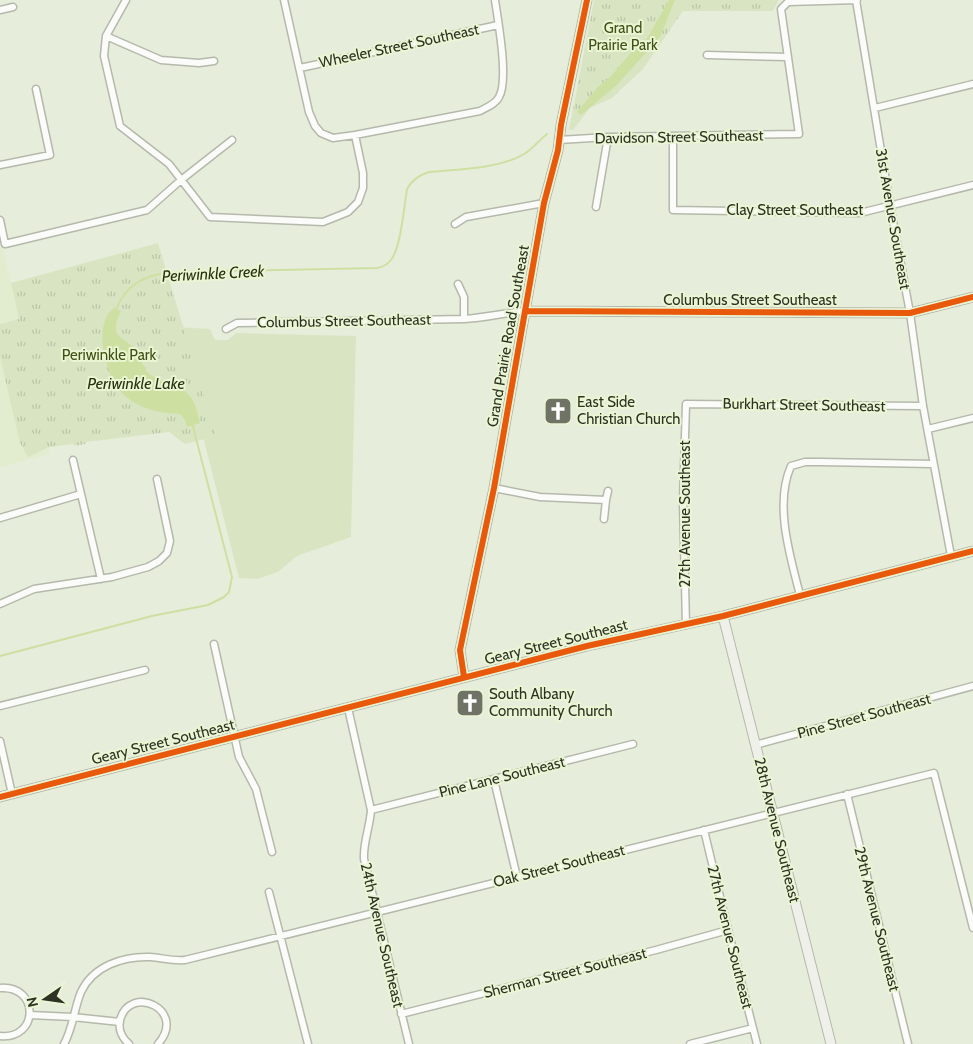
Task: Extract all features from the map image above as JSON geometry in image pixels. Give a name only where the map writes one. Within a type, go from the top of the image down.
[{"type":"main road","name":"Grand Prairie Road Southeast","points":[[464,678],[460,650],[494,488],[544,203],[559,140],[587,0]]},
{"type":"main road","name":"Columbus Street Southeast","points":[[524,312],[910,313],[973,297]]},
{"type":"main road","name":"Geary Street Southeast","points":[[0,797],[587,646],[723,616],[973,551]]},
{"type":"main road","name":"28th Avenue Southeast","points":[[723,616],[831,1044]]},
{"type":"street","points":[[126,0],[106,36],[104,56],[120,126],[169,164],[210,217],[323,222],[348,212],[358,202],[363,188],[363,173],[355,136]]},
{"type":"street","points":[[284,0],[309,112],[315,126],[321,133],[333,138],[355,136],[480,110],[498,99],[503,89],[503,76],[495,0]]},
{"type":"street","points":[[708,55],[788,57],[781,8],[788,2],[856,0]]},
{"type":"street","name":"31st Avenue Southeast","points":[[856,0],[910,313],[923,406],[951,556]]},
{"type":"street","points":[[0,10],[13,7]]},
{"type":"street","name":"Wheeler Street Southeast","points":[[300,68],[498,25]]},
{"type":"street","points":[[106,36],[162,60],[199,63],[214,61]]},
{"type":"street","name":"Davidson Street Southeast","points":[[559,140],[799,134],[788,57]]},
{"type":"street","points":[[875,108],[973,84]]},
{"type":"street","points":[[0,164],[50,155],[36,89]]},
{"type":"street","points":[[596,207],[608,138]]},
{"type":"street","name":"Clay Street Southeast","points":[[673,138],[673,210],[860,213],[973,185]]},
{"type":"street","points":[[0,220],[5,244],[147,210],[181,180],[232,140]]},
{"type":"street","points":[[455,224],[466,217],[544,203]]},
{"type":"street","points":[[458,284],[464,297],[464,319]]},
{"type":"street","name":"Columbus Street Southeast","points":[[226,329],[237,323],[464,319],[483,318],[511,312],[524,312]]},
{"type":"street","name":"Burkhart Street Southeast","points":[[686,404],[923,406]]},
{"type":"street","name":"27th Avenue Southeast","points":[[686,404],[683,502],[686,625]]},
{"type":"street","points":[[928,430],[973,418]]},
{"type":"street","points":[[73,460],[101,579]]},
{"type":"street","points":[[800,595],[786,539],[784,521],[787,476],[791,466],[805,462],[933,464]]},
{"type":"street","points":[[0,604],[34,589],[101,579],[148,567],[159,561],[167,552],[170,541],[157,479]]},
{"type":"street","points":[[494,488],[540,497],[606,500]]},
{"type":"street","points":[[604,519],[608,491]]},
{"type":"street","points":[[0,518],[81,494]]},
{"type":"street","points":[[214,644],[239,757],[256,789],[272,852]]},
{"type":"street","points":[[0,706],[145,670]]},
{"type":"street","name":"Pine Street Southeast","points":[[755,745],[973,686]]},
{"type":"street","name":"24th Avenue Southeast","points":[[348,708],[371,810],[364,848],[364,859],[409,1044]]},
{"type":"street","points":[[0,741],[12,794]]},
{"type":"street","name":"Pine Lane Southeast","points":[[371,810],[634,744]]},
{"type":"street","name":"Oak Street Southeast","points":[[64,1044],[69,1035],[82,991],[91,978],[116,961],[134,957],[152,957],[171,961],[185,960],[934,773],[973,928]]},
{"type":"street","points":[[494,780],[517,877]]},
{"type":"street","name":"29th Avenue Southeast","points":[[847,794],[908,1044]]},
{"type":"street","name":"27th Avenue Southeast","points":[[704,830],[757,1044]]},
{"type":"street","points":[[269,892],[308,1044]]},
{"type":"street","name":"Sherman Street Southeast","points":[[401,1014],[728,930]]},
{"type":"street","points":[[0,988],[10,988],[19,992],[26,998],[30,1007],[27,1024],[20,1033],[11,1037],[0,1036]]},
{"type":"street","points":[[129,1044],[124,1040],[120,1032],[120,1022],[123,1014],[129,1007],[137,1003],[146,1002],[155,1005],[162,1011],[166,1020],[167,1029],[164,1038],[158,1044]]},
{"type":"street","points":[[30,1015],[120,1022]]},
{"type":"street","points":[[690,1044],[753,1028]]},
{"type":"shaded area","points":[[0,247],[3,249],[50,454],[0,467]]},
{"type":"green space","name":"Grand Prairie Park","points":[[594,0],[779,0],[773,11],[683,11],[643,69],[612,98],[590,108],[573,130],[569,130]]},
{"type":"green space","name":"Periwinkle Park","points":[[158,243],[216,436],[185,444],[169,432],[86,442],[85,444],[75,446],[73,444],[49,447],[28,457],[20,443],[0,357],[0,324],[19,319],[11,283]]},
{"type":"green space","points":[[175,327],[210,329],[215,340],[228,340],[236,333],[356,336],[351,537],[297,556],[278,572],[257,579],[239,578]]},
{"type":"water","points":[[669,0],[675,0],[660,37],[617,85],[581,115],[577,112],[635,48],[645,42]]},
{"type":"water","name":"Periwinkle Lake","points":[[114,308],[121,311],[116,325],[118,335],[135,350],[150,374],[179,387],[192,398],[200,423],[187,427],[185,420],[180,414],[158,412],[144,408],[131,401],[119,389],[113,380],[105,359],[102,336],[108,315]]},
{"type":"waterway","name":"Periwinkle Creek","points":[[116,310],[125,293],[131,287],[145,278],[163,273],[377,268],[383,266],[389,262],[394,254],[400,237],[407,189],[416,178],[429,172],[478,168],[503,163],[527,152],[547,134]]},
{"type":"waterway","name":"Periwinkle Creek","points":[[0,656],[152,616],[208,605],[224,597],[229,592],[232,577],[192,423]]},
{"type":"cycle path","points":[[464,677],[460,650],[494,488],[544,203],[558,150],[561,125],[587,0]]},
{"type":"cycle path","points":[[525,311],[910,313],[973,297]]},
{"type":"cycle path","points":[[0,797],[587,646],[723,616],[973,551]]},
{"type":"place","name":"East Side Christian Church","points":[[558,411]]},
{"type":"place","name":"South Albany Community Church","points":[[470,703]]}]
